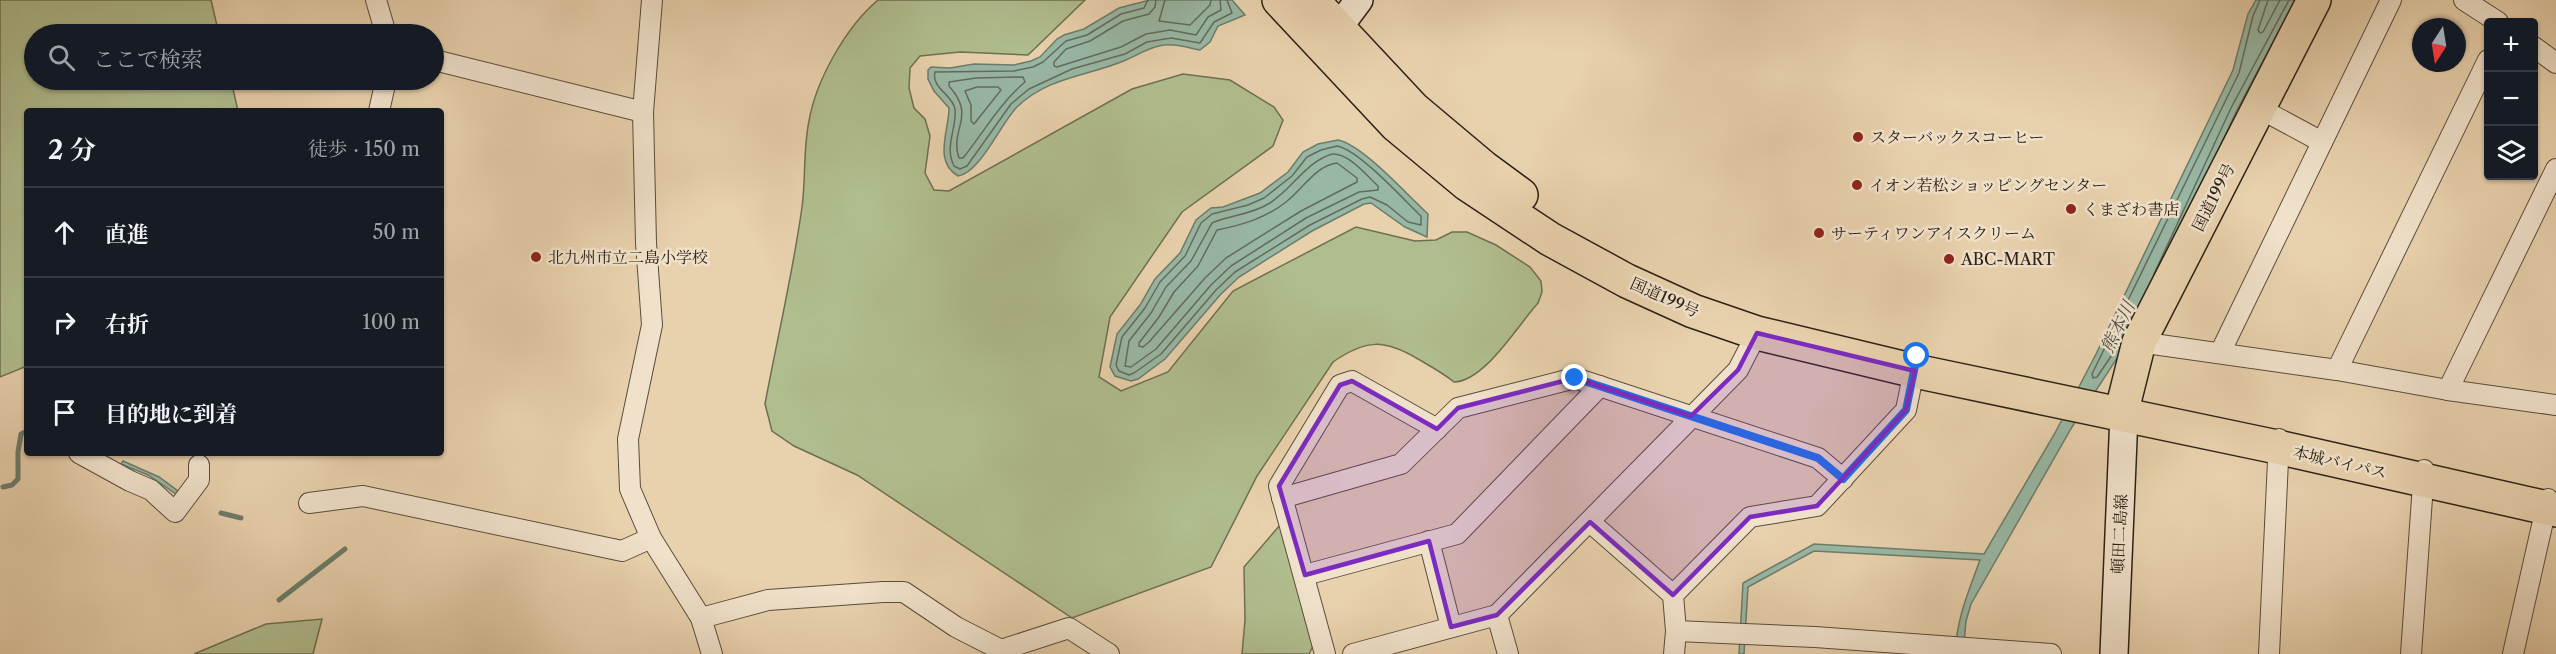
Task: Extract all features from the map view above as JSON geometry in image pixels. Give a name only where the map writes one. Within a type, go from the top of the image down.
[{"type":"highway","name":"国道199号","points":[[1279,0],[1328,35],[1484,167],[1564,226],[1637,267],[1702,293],[1916,364]]},
{"type":"highway","name":"国道199号","points":[[1312,0],[1328,35],[1396,125],[1467,184],[1550,239],[1627,281],[1693,311],[1757,333],[2096,401],[2139,342],[2314,0]]},
{"type":"highway","name":"本城バイパス","points":[[2096,401],[2552,501]]},
{"type":"main road","points":[[1328,35],[1359,0]]},
{"type":"main road","name":"頓田二島線","points":[[2096,401],[2114,654]]},
{"type":"street","points":[[376,0],[383,24]]},
{"type":"street","points":[[652,0],[643,112],[646,243],[652,325],[628,439],[630,489],[651,538],[701,618],[712,654]]},
{"type":"street","points":[[2220,353],[2391,0]]},
{"type":"street","points":[[2464,0],[2492,18]]},
{"type":"street","points":[[2538,50],[2556,63]]},
{"type":"street","points":[[444,62],[643,112]]},
{"type":"street","points":[[2337,370],[2484,68]]},
{"type":"street","points":[[381,108],[384,90]]},
{"type":"street","points":[[2259,108],[2322,142]]},
{"type":"street","points":[[2448,390],[2547,208],[2556,169]]},
{"type":"street","points":[[1353,654],[1497,615],[1737,370],[1757,333]]},
{"type":"street","points":[[2139,342],[2337,370],[2448,390],[2556,405]]},
{"type":"street","points":[[1673,595],[1750,517],[1817,506],[1906,410],[1916,364]]},
{"type":"street","points":[[1282,498],[1401,464],[1458,408],[1575,378],[1818,458],[1843,479]]},
{"type":"street","points":[[1325,654],[1305,575],[1278,486],[1340,386],[1352,381],[1437,429]]},
{"type":"street","points":[[1305,575],[1457,534],[1600,386]]},
{"type":"street","points":[[2269,654],[2278,440]]},
{"type":"street","points":[[85,456],[151,490],[175,512],[199,480],[199,465]]},
{"type":"street","points":[[2411,654],[2424,473]]},
{"type":"street","points":[[309,503],[363,496],[622,551],[651,538]]},
{"type":"street","points":[[2513,654],[2552,501]]},
{"type":"street","points":[[1590,522],[1673,595],[1676,631],[1674,654]]},
{"type":"street","points":[[1429,542],[1451,627]]},
{"type":"street","points":[[701,618],[768,600],[904,592],[956,627],[1001,650],[1069,628],[1109,654]]},
{"type":"street","points":[[1497,615],[1508,654]]},
{"type":"street","points":[[1676,631],[1814,645],[2051,654]]},
{"type":"highlighted area","points":[[1757,333],[1915,371],[1906,410],[1817,506],[1750,517],[1673,595],[1590,522],[1497,615],[1451,627],[1429,541],[1305,575],[1279,486],[1340,385],[1352,381],[1437,429],[1458,408],[1575,378],[1691,416],[1738,370]]},
{"type":"shaded area","points":[[0,0],[211,0],[217,24],[24,24],[24,90],[233,90],[237,108],[24,108],[24,367],[0,377]]},
{"type":"shaded area","points":[[878,0],[1085,0],[1028,55],[960,52],[920,56],[910,68],[909,88],[914,108],[925,119],[930,136],[925,173],[934,190],[949,191],[1132,89],[1183,74],[1230,80],[1274,107],[1283,120],[1273,146],[1182,212],[1110,317],[1099,377],[1121,391],[1168,372],[1233,291],[1356,227],[1415,241],[1436,240],[1452,232],[1467,232],[1496,245],[1530,267],[1541,281],[1542,292],[1538,303],[1489,362],[1466,379],[1454,382],[1406,352],[1385,345],[1375,344],[1355,349],[1333,362],[1257,476],[1211,567],[1072,618],[857,475],[794,446],[772,431],[765,404],[798,232],[807,132],[813,105],[834,55],[866,11]]},
{"type":"shaded area","points":[[1280,525],[1313,646],[1309,654],[1242,654],[1245,620],[1244,567]]},
{"type":"shaded area","points":[[322,619],[313,654],[194,654],[266,624]]},
{"type":"water","points":[[1150,0],[1232,0],[1245,15],[1218,26],[1210,42],[1200,50],[1173,45],[1159,46],[1126,60],[1041,89],[1017,107],[974,166],[958,176],[950,170],[944,154],[949,108],[934,91],[928,79],[928,70],[931,67],[950,68],[974,64],[1014,65],[1031,61],[1040,57],[1064,35],[1084,29],[1119,8]]},
{"type":"water","name":"熊本川","points":[[2256,0],[2295,0],[2237,110],[2129,340],[2072,427],[1971,604],[1966,621],[1963,654],[1955,654],[1958,628],[1980,560],[1814,551],[1748,587],[1744,654],[1739,654],[1743,583],[1814,544],[1984,554],[2055,433],[2096,354],[2233,70],[2248,14]]},
{"type":"water","points":[[1338,140],[1360,151],[1428,214],[1427,237],[1405,227],[1371,203],[1364,204],[1312,231],[1239,277],[1221,294],[1165,359],[1138,379],[1131,381],[1115,376],[1110,367],[1117,334],[1140,305],[1155,279],[1180,253],[1196,220],[1211,208],[1223,207],[1260,193],[1288,172],[1303,152],[1318,144]]},
{"type":"water","points":[[123,461],[159,477],[178,491],[176,494],[148,475],[121,464]]},
{"type":"waterway","points":[[3,487],[12,485],[18,479],[18,452],[21,434],[24,432]]},
{"type":"waterway","points":[[221,513],[241,518]]},
{"type":"waterway","points":[[279,600],[345,549]]},
{"type":"place","name":"スターバックスコーヒー","points":[[1858,137]]},
{"type":"place","name":"イオン若松ショッピングセンター","points":[[1857,185]]},
{"type":"place","name":"くまざわ書店","points":[[2071,209]]},
{"type":"place","name":"サーティワンアイスクリーム","points":[[1819,233]]},
{"type":"place","name":"北九州市立二島小学校","points":[[536,257]]},
{"type":"place","name":"ABC-MART","points":[[1949,259]]},
{"type":"route","points":[[1575,378],[1818,458],[1843,479],[1906,410],[1917,356]]}]
